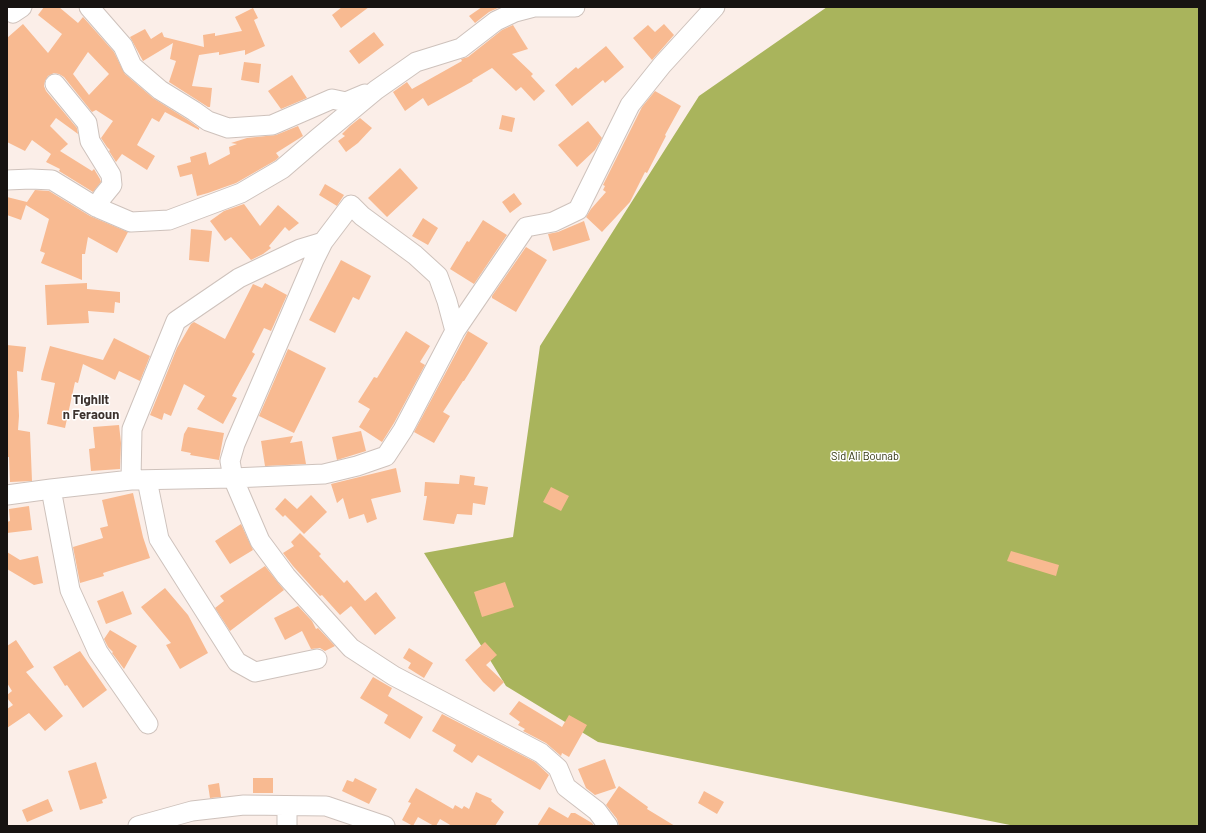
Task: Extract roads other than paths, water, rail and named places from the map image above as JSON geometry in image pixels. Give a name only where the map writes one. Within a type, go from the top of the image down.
[{"type":"street","points":[[7,9],[13,13],[22,7]]},
{"type":"street","points":[[89,7],[123,46],[132,66],[160,90],[208,121],[228,128],[272,126],[332,99],[346,102],[376,90]]},
{"type":"street","points":[[7,180],[52,180],[96,207],[131,222],[169,220],[241,193],[282,170],[376,90],[416,62],[461,48],[496,21],[515,12],[535,7],[575,7]]},
{"type":"street","points":[[7,495],[51,488],[139,480],[324,474],[356,466],[386,456],[403,430],[455,331],[526,227],[553,222],[578,210],[630,105],[662,65],[715,7]]},
{"type":"street","points":[[55,84],[87,123],[90,141],[111,175],[112,185],[96,207]]},
{"type":"street","points":[[455,331],[447,301],[438,276],[415,255],[362,216],[351,205],[323,242],[314,260],[235,444],[230,461],[233,478],[249,519],[260,541],[286,576],[351,648],[394,676],[540,753],[558,768],[566,787],[597,811],[608,826]]},
{"type":"street","points":[[317,659],[256,672],[237,662],[159,539],[139,480],[132,429],[176,321],[239,278],[300,249],[323,242]]},
{"type":"street","points":[[51,488],[70,590],[98,652],[148,724]]},
{"type":"street","points":[[138,826],[192,818],[244,805],[326,806],[385,826]]},
{"type":"street","points":[[287,806],[287,826]]},
{"type":"district","name":"Tighilt n Feraoun","points":[[91,408]]},
{"type":"park label","name":"Sid Ali Bounab","points":[[865,456]]}]
